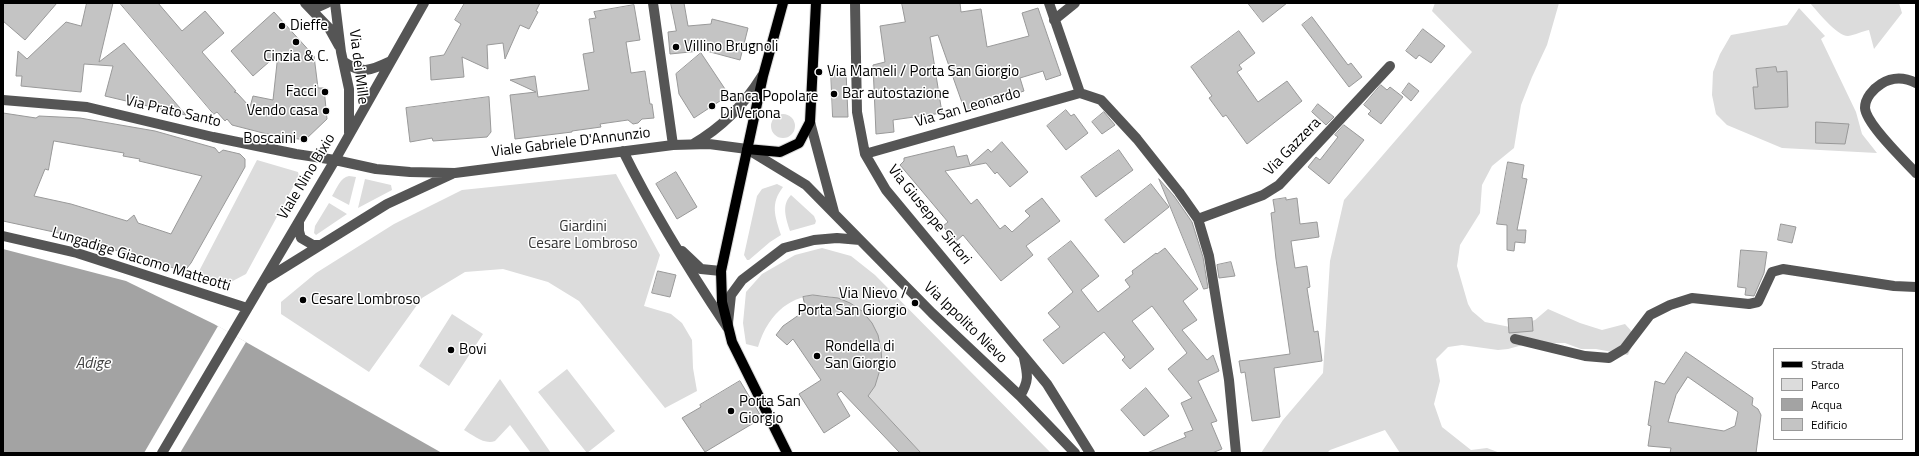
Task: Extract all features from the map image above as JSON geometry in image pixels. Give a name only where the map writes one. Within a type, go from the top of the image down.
[{"type":"main road","points":[[783,3],[763,76],[721,271],[722,302],[727,327],[738,355],[787,453]]},
{"type":"main road","points":[[747,149],[780,152],[799,143],[810,122],[816,3]]},
{"type":"street","points":[[307,5],[316,8],[326,3]]},
{"type":"street","name":"Via dei Mille","points":[[335,3],[341,52],[349,89],[349,135]]},
{"type":"street","name":"Viale Nino Bixio","points":[[162,453],[335,160],[424,3]]},
{"type":"street","points":[[653,3],[673,145]]},
{"type":"street","name":"Via Giuseppe Sirtori","points":[[855,3],[857,112],[865,154],[886,190],[1024,354],[1047,384],[1090,453]]},
{"type":"street","points":[[1049,3],[1080,93],[1101,100],[1118,118],[1137,139],[1179,192],[1198,219],[1209,256],[1229,380],[1236,453]]},
{"type":"street","points":[[1054,20],[1075,3]]},
{"type":"street","points":[[307,5],[328,28],[341,52]]},
{"type":"street","points":[[344,62],[354,69],[366,71],[391,61]]},
{"type":"street","name":"Via Gazzera","points":[[1198,219],[1263,195],[1279,185],[1390,66]]},
{"type":"street","points":[[691,145],[710,134],[726,122],[752,92],[763,76]]},
{"type":"street","points":[[1916,82],[1901,78],[1887,80],[1872,90],[1865,107],[1867,116],[1878,133],[1916,173]]},
{"type":"street","name":"Via San Leonardo","points":[[865,154],[1080,93]]},
{"type":"street","name":"Via Prato Santo","points":[[3,100],[87,106],[213,137],[296,154],[335,160]]},
{"type":"street","name":"Via Ippolito Nievo","points":[[810,122],[835,214]]},
{"type":"street","name":"Viale Gabriele D'Annunzio","points":[[335,160],[376,169],[455,173],[673,145],[709,144],[747,149]]},
{"type":"street","name":"Via Ippolito Nievo","points":[[747,149],[806,185],[932,313],[1020,396],[1075,453]]},
{"type":"street","points":[[623,152],[674,243],[727,327]]},
{"type":"street","name":"Viale Gabriele D'Annunzio","points":[[264,280],[387,204],[455,173]]},
{"type":"street","points":[[299,219],[299,231],[301,238],[313,245],[321,245]]},
{"type":"street","name":"Lungadige Giacomo Matteotti","points":[[3,236],[77,253],[247,308]]},
{"type":"street","points":[[727,327],[731,295],[742,280],[784,248],[814,240],[838,238],[860,240]]},
{"type":"street","points":[[674,243],[701,269],[721,271]]},
{"type":"street","points":[[1515,339],[1585,356],[1609,358],[1624,349],[1650,315],[1670,305],[1692,298],[1750,304],[1758,302],[1772,272],[1783,269],[1894,286],[1916,287]]},
{"type":"street","name":"Via Giuseppe Sirtori","points":[[1020,396],[1026,385],[1028,375],[1024,354]]},
{"type":"green space","points":[[1435,3],[1559,3],[1547,45],[1521,105],[1514,148],[1492,166],[1482,185],[1480,213],[1460,245],[1457,266],[1468,304],[1472,311],[1485,322],[1510,327],[1535,320],[1548,309],[1580,323],[1602,330],[1625,324],[1636,336],[1628,355],[1596,349],[1581,349],[1565,343],[1530,343],[1498,350],[1462,345],[1448,347],[1436,359],[1440,381],[1434,404],[1442,427],[1471,450],[1487,448],[1500,453],[1400,453],[1385,430],[1330,450],[1327,453],[1261,453],[1283,420],[1323,373],[1330,261],[1344,200],[1472,52],[1432,11]]},
{"type":"green space","points":[[1810,3],[1899,3],[1902,13],[1874,49],[1869,30],[1848,36],[1843,35],[1833,28]]},
{"type":"green space","points":[[1799,8],[1825,36],[1821,39],[1856,112],[1862,134],[1877,153],[1782,148],[1727,125],[1716,114],[1712,95],[1713,72],[1720,54],[1731,35],[1787,25]]},
{"type":"green space","points":[[783,114],[792,117],[795,126],[792,135],[783,138],[774,135],[771,126],[774,117]]},
{"type":"green space","points":[[257,160],[298,172],[299,176],[246,274],[227,284],[197,275]]},
{"type":"green space","name":"Giardini Cesare Lombroso","points":[[616,174],[660,255],[644,306],[671,314],[682,323],[692,340],[693,368],[697,391],[665,408],[579,301],[548,282],[503,269],[465,272],[422,298],[369,372],[281,314],[281,302],[316,273],[394,224],[462,190]]},
{"type":"green space","points":[[349,176],[356,177],[349,205],[332,196],[341,181]]},
{"type":"green space","points":[[365,179],[391,185],[392,190],[358,208]]},
{"type":"green space","points":[[777,184],[783,187],[776,199],[775,205],[781,235],[747,260],[744,255],[757,196],[762,189]]},
{"type":"green space","points":[[791,195],[814,216],[816,221],[815,224],[790,231],[785,208]]},
{"type":"green space","points":[[329,203],[347,214],[316,235],[314,233],[315,226]]},
{"type":"green space","points":[[822,248],[851,256],[875,275],[1051,453],[921,453],[868,396],[880,365],[878,338],[865,316],[845,301],[821,295],[796,300],[774,316],[758,347],[746,344],[743,323],[746,292],[762,274],[795,255]]},
{"type":"green space","name":"Bovi","points":[[452,314],[483,334],[449,386],[419,366]]},
{"type":"green space","points":[[567,369],[615,431],[587,453],[538,392]]},
{"type":"green space","points":[[500,379],[551,453],[531,453],[510,425],[495,441],[491,442],[483,441],[464,430]]},
{"type":"water","name":"Adige","points":[[3,249],[126,281],[214,324],[442,453],[3,453]]},
{"type":"pier","points":[[218,326],[246,342],[180,453],[144,453]]},
{"type":"building","points":[[3,3],[57,3],[25,40],[3,21]]},
{"type":"building","points":[[87,3],[113,3],[99,62],[124,43],[186,115],[105,96],[113,66],[84,64],[81,92],[21,86],[22,76],[16,76],[18,51],[27,59],[66,22],[81,26]]},
{"type":"building","points":[[120,3],[158,3],[182,31],[205,11],[224,33],[202,52],[236,91],[234,92],[237,93],[250,107],[253,96],[273,100],[278,54],[253,76],[231,51],[274,12],[314,56],[318,88],[324,88],[327,119],[305,140],[267,134],[232,125],[227,119],[225,121],[217,112],[214,114]]},
{"type":"building","points":[[465,3],[540,3],[536,11],[538,12],[529,29],[520,25],[505,59],[503,43],[487,45],[488,69],[462,57],[464,77],[431,80],[430,57],[444,55],[461,24],[455,20]]},
{"type":"building","points":[[671,3],[684,3],[688,26],[711,24],[712,19],[748,28],[740,60],[699,49],[700,51],[670,54],[668,32],[676,31]]},
{"type":"building","points":[[902,3],[960,3],[961,12],[981,9],[987,47],[1029,36],[1022,13],[1038,8],[1061,75],[1046,80],[1043,71],[1020,78],[1024,91],[965,111],[938,35],[930,37],[942,113],[893,120],[894,132],[876,134],[873,65],[885,62],[880,26],[905,22]]},
{"type":"building","points":[[1248,3],[1287,3],[1263,22]]},
{"type":"building","points":[[634,5],[640,40],[626,42],[631,73],[645,71],[650,104],[652,104],[654,118],[642,119],[638,123],[633,124],[628,120],[600,124],[601,127],[572,132],[515,139],[510,95],[536,92],[510,80],[535,76],[538,97],[589,90],[583,54],[594,52],[589,19],[596,18],[594,12]]},
{"type":"building","points":[[1312,17],[1348,65],[1351,63],[1362,77],[1349,87],[1302,25]]},
{"type":"building","points":[[1423,29],[1445,46],[1431,63],[1419,55],[1416,59],[1406,51]]},
{"type":"building","points":[[1239,31],[1255,53],[1239,65],[1242,69],[1237,72],[1258,102],[1287,81],[1302,101],[1247,144],[1226,115],[1223,117],[1209,98],[1212,96],[1191,67]]},
{"type":"building","points":[[701,53],[729,95],[694,118],[679,94],[676,74]]},
{"type":"building","points":[[1776,67],[1777,72],[1787,71],[1788,107],[1755,109],[1753,87],[1758,87],[1756,69]]},
{"type":"building","points":[[831,71],[846,71],[848,117],[833,117]]},
{"type":"building","points":[[1409,83],[1419,91],[1411,101],[1402,93]]},
{"type":"building","points":[[1381,85],[1387,90],[1390,87],[1403,97],[1381,124],[1368,114],[1371,111],[1364,105]]},
{"type":"building","points":[[489,97],[491,132],[487,137],[433,141],[432,138],[410,142],[406,108]]},
{"type":"building","points":[[1318,104],[1334,117],[1326,125],[1312,112]]},
{"type":"building","points":[[1066,110],[1071,116],[1074,114],[1088,133],[1066,150],[1047,126]]},
{"type":"building","points":[[1104,112],[1115,125],[1102,134],[1092,122]]},
{"type":"building","points":[[3,113],[36,118],[39,116],[80,118],[155,131],[215,148],[219,153],[223,150],[240,154],[245,159],[245,167],[187,268],[177,269],[63,234],[3,221]],"holes":[[[54,141],[124,153],[123,156],[140,159],[139,161],[202,176],[171,234],[138,223],[134,215],[127,221],[71,204],[34,196],[45,169],[48,170]]]},
{"type":"building","points":[[1816,122],[1849,124],[1845,144],[1816,143]]},
{"type":"building","points":[[1344,125],[1364,140],[1329,184],[1308,167],[1316,157],[1320,160],[1338,137],[1335,135]]},
{"type":"building","points":[[1002,142],[1028,172],[1010,187],[997,172],[995,174],[986,163],[945,171],[971,204],[977,199],[1000,229],[1005,225],[1012,232],[1030,216],[1025,211],[1042,198],[1060,221],[1026,246],[1033,255],[1001,281],[963,235],[955,242],[943,226],[948,222],[900,165],[904,161],[904,158],[954,146],[957,157],[967,155],[970,165],[988,149],[991,152]]},
{"type":"building","points":[[1119,150],[1133,170],[1096,197],[1081,177]]},
{"type":"building","points":[[1508,162],[1524,165],[1522,178],[1527,179],[1517,230],[1526,230],[1525,243],[1515,242],[1514,251],[1507,250],[1507,225],[1497,224]]},
{"type":"building","points":[[676,172],[697,207],[677,219],[656,184]]},
{"type":"building","points":[[1159,179],[1174,196],[1192,222],[1203,257],[1208,288],[1204,289]]},
{"type":"building","points":[[1151,184],[1169,207],[1124,243],[1105,220]]},
{"type":"building","points":[[1286,198],[1286,200],[1297,198],[1300,224],[1317,222],[1319,237],[1291,241],[1295,268],[1307,266],[1310,287],[1307,288],[1314,332],[1318,331],[1322,361],[1274,368],[1280,417],[1252,421],[1245,372],[1241,373],[1239,361],[1290,354],[1271,213],[1275,212],[1273,200]]},
{"type":"building","points":[[1781,224],[1796,227],[1792,243],[1778,240]]},
{"type":"building","points":[[1071,241],[1099,276],[1081,290],[1098,312],[1130,287],[1125,280],[1133,274],[1132,271],[1165,248],[1198,289],[1183,301],[1197,320],[1182,330],[1207,360],[1213,355],[1219,371],[1198,381],[1217,421],[1211,423],[1222,449],[1212,453],[1147,453],[1186,437],[1184,433],[1193,430],[1181,403],[1192,398],[1168,369],[1187,353],[1152,306],[1132,321],[1154,349],[1130,369],[1122,360],[1125,357],[1104,332],[1063,364],[1043,340],[1060,327],[1048,313],[1073,292],[1048,259]]},
{"type":"building","points":[[1741,250],[1767,252],[1764,273],[1754,296],[1745,295],[1746,288],[1738,287]]},
{"type":"building","points":[[1231,262],[1235,276],[1219,278],[1217,265]]},
{"type":"building","points":[[658,271],[676,275],[670,297],[652,293]]},
{"type":"building","points":[[813,295],[838,298],[850,303],[862,311],[872,323],[878,335],[882,363],[875,386],[868,396],[921,453],[900,453],[841,391],[837,394],[850,416],[824,433],[799,394],[821,380],[793,339],[787,345],[776,335],[783,326],[806,310],[803,297]]},
{"type":"building","points":[[1532,318],[1533,331],[1509,333],[1508,319]]},
{"type":"building","points":[[1686,352],[1753,398],[1752,405],[1758,409],[1761,415],[1756,453],[1670,453],[1671,448],[1648,446],[1651,426],[1648,425],[1655,381],[1664,384]],"holes":[[[1688,377],[1738,412],[1735,426],[1724,431],[1668,422],[1676,395]]]},
{"type":"building","name":"Porta San Giorgio","points":[[740,381],[762,418],[705,452],[682,418],[701,407],[700,405]]},
{"type":"building","points":[[1146,388],[1169,416],[1144,436],[1121,410]]},
{"type":"place","name":"Dieffe","points":[[282,26]]},
{"type":"place","name":"Cinzia & C.","points":[[296,42]]},
{"type":"place","name":"Villino Brugnoli","points":[[676,47]]},
{"type":"place","name":"Via Mameli / Porta San Giorgio","points":[[819,72]]},
{"type":"place","name":"Facci","points":[[325,92]]},
{"type":"place","name":"Bar autostazione","points":[[834,94]]},
{"type":"place","name":"Banca Popolare Di Verona","points":[[712,106]]},
{"type":"place","name":"Vendo casa","points":[[326,111]]},
{"type":"place","name":"Boscaini","points":[[304,139]]},
{"type":"place","name":"Cesare Lombroso","points":[[303,300]]},
{"type":"place","name":"Via Nievo / Porta San Giorgio","points":[[915,303]]},
{"type":"place","name":"Bovi","points":[[451,350]]},
{"type":"place","name":"Rondella di San Giorgio","points":[[817,356]]},
{"type":"place","name":"Porta San Giorgio","points":[[731,411]]}]
